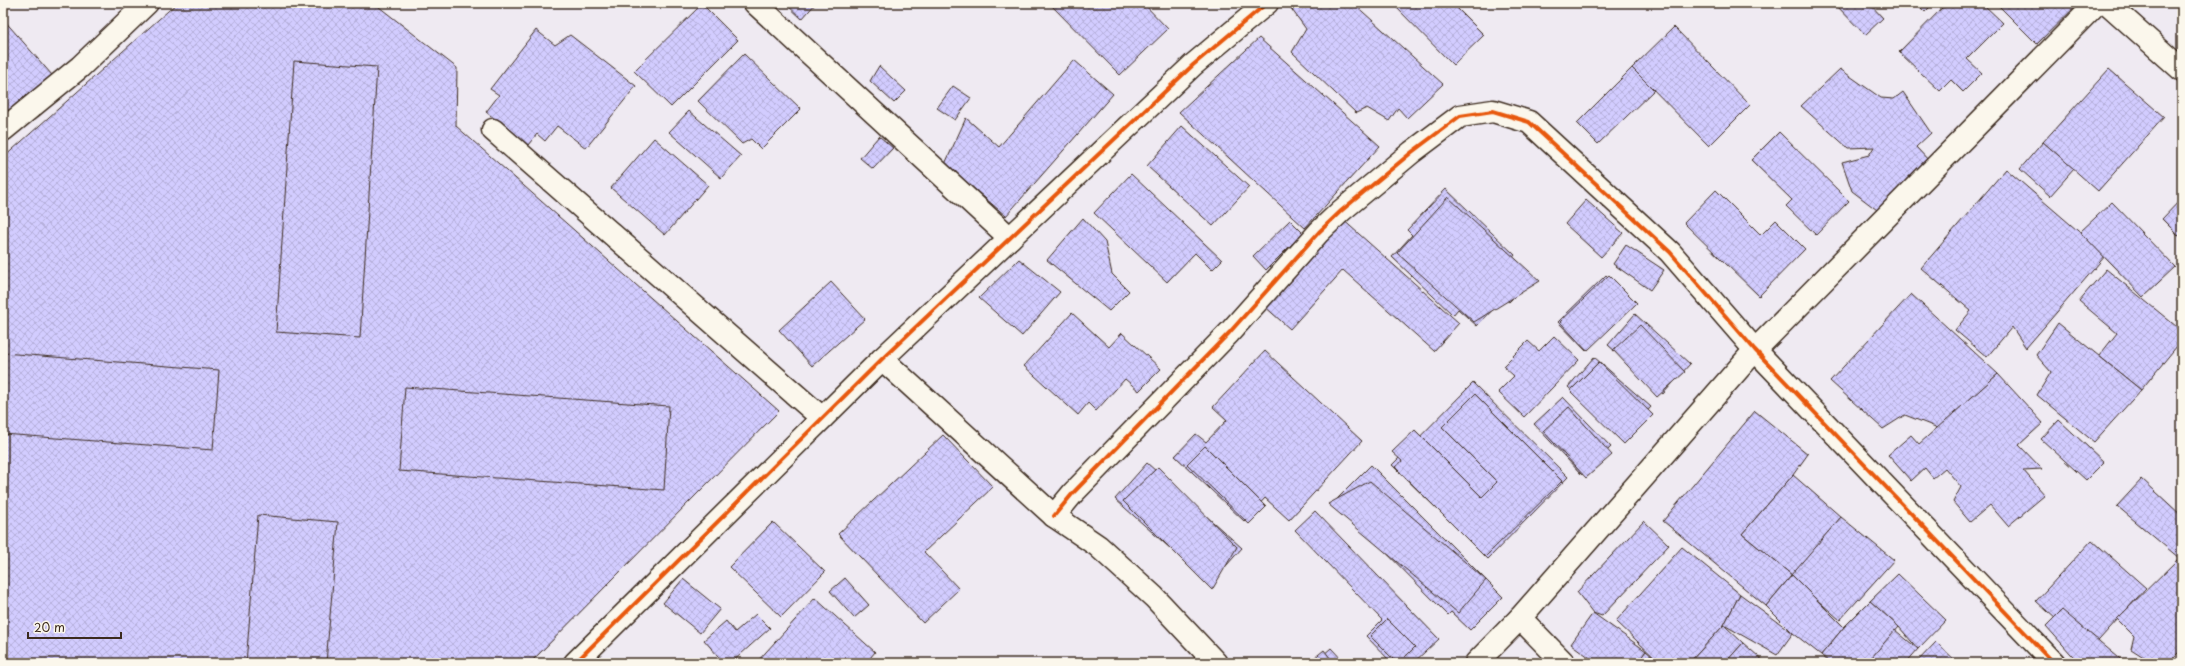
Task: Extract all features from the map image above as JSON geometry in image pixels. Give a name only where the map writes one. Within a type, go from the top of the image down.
[{"type":"street","points":[[3,130],[80,67],[147,3]]},
{"type":"street","points":[[755,3],[1010,238]]},
{"type":"street","points":[[575,663],[882,360],[1193,65],[1267,3]]},
{"type":"street","points":[[1476,663],[1520,618],[1755,350],[2098,3]]},
{"type":"street","points":[[2107,3],[2182,70]]},
{"type":"street","points":[[1054,516],[1073,493],[1229,333],[1319,232],[1341,211],[1412,152],[1460,116],[1493,111],[1529,122],[1670,252],[1755,350],[2054,663]]},
{"type":"street","points":[[493,130],[822,418]]},
{"type":"street","points":[[882,360],[1054,516],[1098,546],[1154,598],[1216,663]]},
{"type":"street","points":[[1520,618],[1564,663]]},
{"type":"building","points":[[177,3],[374,3],[457,68],[456,126],[779,411],[530,663],[3,663],[3,158]]},
{"type":"building","points":[[785,3],[816,3],[802,19]]},
{"type":"building","points":[[1049,3],[1143,3],[1168,29],[1120,75]]},
{"type":"building","points":[[1287,3],[1353,3],[1443,84],[1407,118],[1398,108],[1389,121],[1367,108],[1356,113],[1292,52],[1306,29]]},
{"type":"building","points":[[1392,3],[1452,3],[1484,35],[1453,65]]},
{"type":"building","points":[[1834,3],[1869,3],[1883,18],[1865,35]]},
{"type":"building","points":[[1916,3],[1934,3],[1925,12]]},
{"type":"building","points":[[1947,3],[1982,3],[2003,23],[1967,59],[1982,73],[1963,92],[1951,80],[1940,91],[1899,52]]},
{"type":"building","points":[[1996,3],[2079,3],[2037,44]]},
{"type":"building","points":[[702,4],[738,40],[671,107],[634,71]]},
{"type":"building","points":[[3,19],[52,75],[3,118]]},
{"type":"building","points":[[1674,27],[1750,105],[1709,146],[1632,68]]},
{"type":"building","points":[[536,30],[555,45],[570,35],[636,86],[586,148],[557,126],[545,141],[537,134],[528,145],[486,112],[499,95],[490,89]]},
{"type":"building","points":[[1259,38],[1380,146],[1305,228],[1179,112]]},
{"type":"building","points":[[744,54],[801,109],[761,149],[751,139],[742,144],[698,101]]},
{"type":"building","points":[[1074,60],[1113,94],[1006,216],[945,164],[966,118],[999,147]]},
{"type":"building","points":[[294,61],[377,67],[360,338],[276,332]]},
{"type":"building","points":[[879,66],[906,91],[894,103],[870,81]]},
{"type":"building","points":[[1632,68],[1654,90],[1598,144],[1577,123]]},
{"type":"building","points":[[1840,69],[1881,98],[1894,99],[1903,92],[1931,133],[1916,147],[1932,164],[1881,213],[1852,191],[1842,162],[1869,155],[1874,147],[1848,148],[1801,106]]},
{"type":"building","points":[[2109,69],[2164,117],[2098,191],[2043,142]]},
{"type":"building","points":[[953,86],[971,98],[955,120],[937,108]]},
{"type":"building","points":[[689,111],[741,156],[721,178],[669,132]]},
{"type":"building","points":[[1182,126],[1249,187],[1213,226],[1147,166]]},
{"type":"building","points":[[1779,132],[1849,201],[1816,235],[1786,206],[1792,200],[1751,160]]},
{"type":"building","points":[[879,136],[893,148],[873,169],[860,158]]},
{"type":"building","points":[[654,138],[708,185],[665,235],[611,188]]},
{"type":"building","points":[[2043,142],[2074,169],[2050,196],[2020,169]]},
{"type":"building","points":[[2006,169],[2106,255],[2026,348],[2012,327],[1987,357],[1955,330],[1971,311],[1921,268]]},
{"type":"building","points":[[1131,174],[1222,260],[1212,270],[1195,253],[1167,282],[1094,213]]},
{"type":"building","points":[[1446,189],[1515,255],[1511,260],[1526,273],[1516,284],[1522,289],[1509,302],[1504,298],[1477,326],[1458,309],[1453,315],[1392,257],[1412,235],[1407,230]]},
{"type":"building","points":[[1716,190],[1761,235],[1776,220],[1805,249],[1759,296],[1684,223]]},
{"type":"building","points":[[1448,197],[1540,281],[1474,322],[1397,253]]},
{"type":"building","points":[[2182,198],[2182,239],[2162,219]]},
{"type":"building","points":[[1586,200],[1623,233],[1601,257],[1565,224]]},
{"type":"building","points":[[2112,202],[2175,267],[2143,297],[2080,232]]},
{"type":"building","points":[[1083,218],[1105,242],[1112,274],[1129,291],[1109,311],[1047,260]]},
{"type":"building","points":[[1341,218],[1459,323],[1434,351],[1343,270],[1290,329],[1263,305]]},
{"type":"building","points":[[1290,220],[1303,233],[1266,270],[1253,256]]},
{"type":"building","points":[[1626,245],[1664,270],[1650,290],[1613,264]]},
{"type":"building","points":[[1019,259],[1060,292],[1022,336],[979,298]]},
{"type":"building","points":[[2106,269],[2182,331],[2182,340],[2141,390],[2099,356],[2117,333],[2079,301]]},
{"type":"building","points":[[1606,275],[1635,303],[1586,351],[1558,322]]},
{"type":"building","points":[[1609,275],[1637,303],[1587,351],[1560,322]]},
{"type":"building","points":[[831,282],[865,319],[812,366],[779,330]]},
{"type":"building","points":[[1911,294],[1998,374],[1938,428],[1905,415],[1883,429],[1830,381]]},
{"type":"building","points":[[1072,313],[1109,347],[1122,333],[1161,369],[1139,391],[1125,379],[1096,411],[1088,403],[1078,415],[1024,366]]},
{"type":"building","points":[[1635,314],[1690,364],[1663,394],[1608,345]]},
{"type":"building","points":[[2058,323],[2141,390],[2094,442],[2037,395],[2051,372],[2036,355]]},
{"type":"building","points":[[1640,325],[1685,372],[1657,397],[1613,350]]},
{"type":"building","points":[[1554,336],[1579,360],[1524,417],[1498,392],[1514,376],[1503,366],[1528,341],[1539,351]]},
{"type":"building","points":[[1265,351],[1362,441],[1289,520],[1265,498],[1244,521],[1175,456],[1196,434],[1206,442],[1227,420],[1213,407]]},
{"type":"building","points":[[3,353],[219,370],[213,450],[3,434]]},
{"type":"building","points":[[1594,357],[1651,407],[1624,437],[1568,387]]},
{"type":"building","points":[[1599,362],[1653,415],[1624,444],[1570,391]]},
{"type":"building","points":[[1998,374],[2043,423],[2019,445],[2042,469],[2023,470],[2045,495],[2008,526],[1990,505],[1970,522],[1953,502],[1961,487],[1945,468],[1933,478],[1925,468],[1911,481],[1888,455],[1911,435],[1919,444]]},
{"type":"building","points":[[1473,383],[1568,477],[1488,559],[1392,465]]},
{"type":"building","points":[[405,387],[669,406],[664,490],[399,471]]},
{"type":"building","points":[[1475,394],[1562,481],[1485,557],[1395,467],[1402,461],[1392,452],[1415,430],[1482,497],[1497,482],[1442,427]]},
{"type":"building","points":[[1563,397],[1611,447],[1582,475],[1534,424]]},
{"type":"building","points":[[1569,407],[1612,455],[1586,478],[1543,431]]},
{"type":"building","points":[[1755,411],[1808,454],[1793,475],[1742,534],[1792,575],[1766,606],[1663,521]]},
{"type":"building","points":[[2059,420],[2104,462],[2086,480],[2041,439]]},
{"type":"building","points":[[943,435],[993,487],[924,552],[959,589],[923,623],[838,534]]},
{"type":"building","points":[[1205,446],[1266,507],[1249,524],[1187,464]]},
{"type":"building","points":[[1147,463],[1242,548],[1210,584],[1115,499]]},
{"type":"building","points":[[1371,465],[1503,597],[1470,630],[1451,612],[1448,615],[1335,501]]},
{"type":"building","points":[[1158,467],[1237,547],[1212,590],[1123,501]]},
{"type":"building","points":[[1793,475],[1841,517],[1792,575],[1742,534]]},
{"type":"building","points":[[2142,479],[2182,516],[2182,555],[2179,558],[2117,506]]},
{"type":"building","points":[[1370,481],[1486,580],[1458,613],[1328,504]]},
{"type":"building","points":[[1315,511],[1439,639],[1413,663],[1389,663],[1390,661],[1366,636],[1382,620],[1295,530]]},
{"type":"building","points":[[258,515],[338,522],[326,663],[246,663]]},
{"type":"building","points":[[1841,517],[1894,560],[1840,620],[1790,576]]},
{"type":"building","points":[[1644,521],[1669,545],[1602,616],[1593,613],[1577,592]]},
{"type":"building","points":[[773,522],[825,572],[781,617],[729,567]]},
{"type":"building","points":[[2092,540],[2146,588],[2090,650],[2036,601]]},
{"type":"building","points":[[1682,547],[1740,594],[1724,625],[1689,663],[1660,663],[1616,621]]},
{"type":"building","points":[[2179,558],[2182,561],[2182,649],[2168,663],[2153,663],[2131,649],[2134,636],[2117,619]]},
{"type":"building","points":[[1898,574],[1946,620],[1918,649],[1899,627],[1870,601]]},
{"type":"building","points":[[1792,575],[1844,627],[1821,655],[1793,633],[1766,606]]},
{"type":"building","points":[[845,578],[869,605],[854,618],[830,591]]},
{"type":"building","points":[[683,579],[720,609],[700,633],[663,603]]},
{"type":"building","points":[[1740,594],[1793,633],[1777,655],[1724,625]]},
{"type":"building","points":[[815,598],[875,652],[866,663],[756,663]]},
{"type":"building","points":[[1870,601],[1899,627],[1867,663],[1830,663],[1821,655],[1844,627]]},
{"type":"building","points":[[2062,610],[2125,663],[2079,663],[2046,626]]},
{"type":"building","points":[[1593,613],[1646,651],[1637,663],[1597,663],[1571,644]]},
{"type":"building","points":[[756,614],[770,628],[731,663],[724,663],[704,640],[726,621],[735,632]]},
{"type":"building","points":[[1387,619],[1415,647],[1399,663],[1397,663],[1370,636]]},
{"type":"building","points":[[1724,625],[1743,643],[1725,663],[1689,663]]},
{"type":"building","points":[[1895,630],[1918,649],[1906,663],[1867,663]]},
{"type":"building","points":[[1936,642],[1958,663],[1916,663]]},
{"type":"building","points":[[1743,643],[1766,663],[1725,663]]},
{"type":"building","points":[[1331,648],[1345,663],[1314,663]]},
{"type":"building","points":[[1324,650],[1334,663],[1308,663]]},
{"type":"building","points":[[1646,651],[1660,663],[1637,663]]},
{"type":"cycle path","points":[[575,663],[882,359],[1193,65],[1267,3]]},
{"type":"cycle path","points":[[1054,516],[1073,493],[1229,333],[1319,232],[1341,211],[1412,152],[1460,116],[1493,111],[1529,122],[1670,252],[1755,350],[2054,663]]}]
